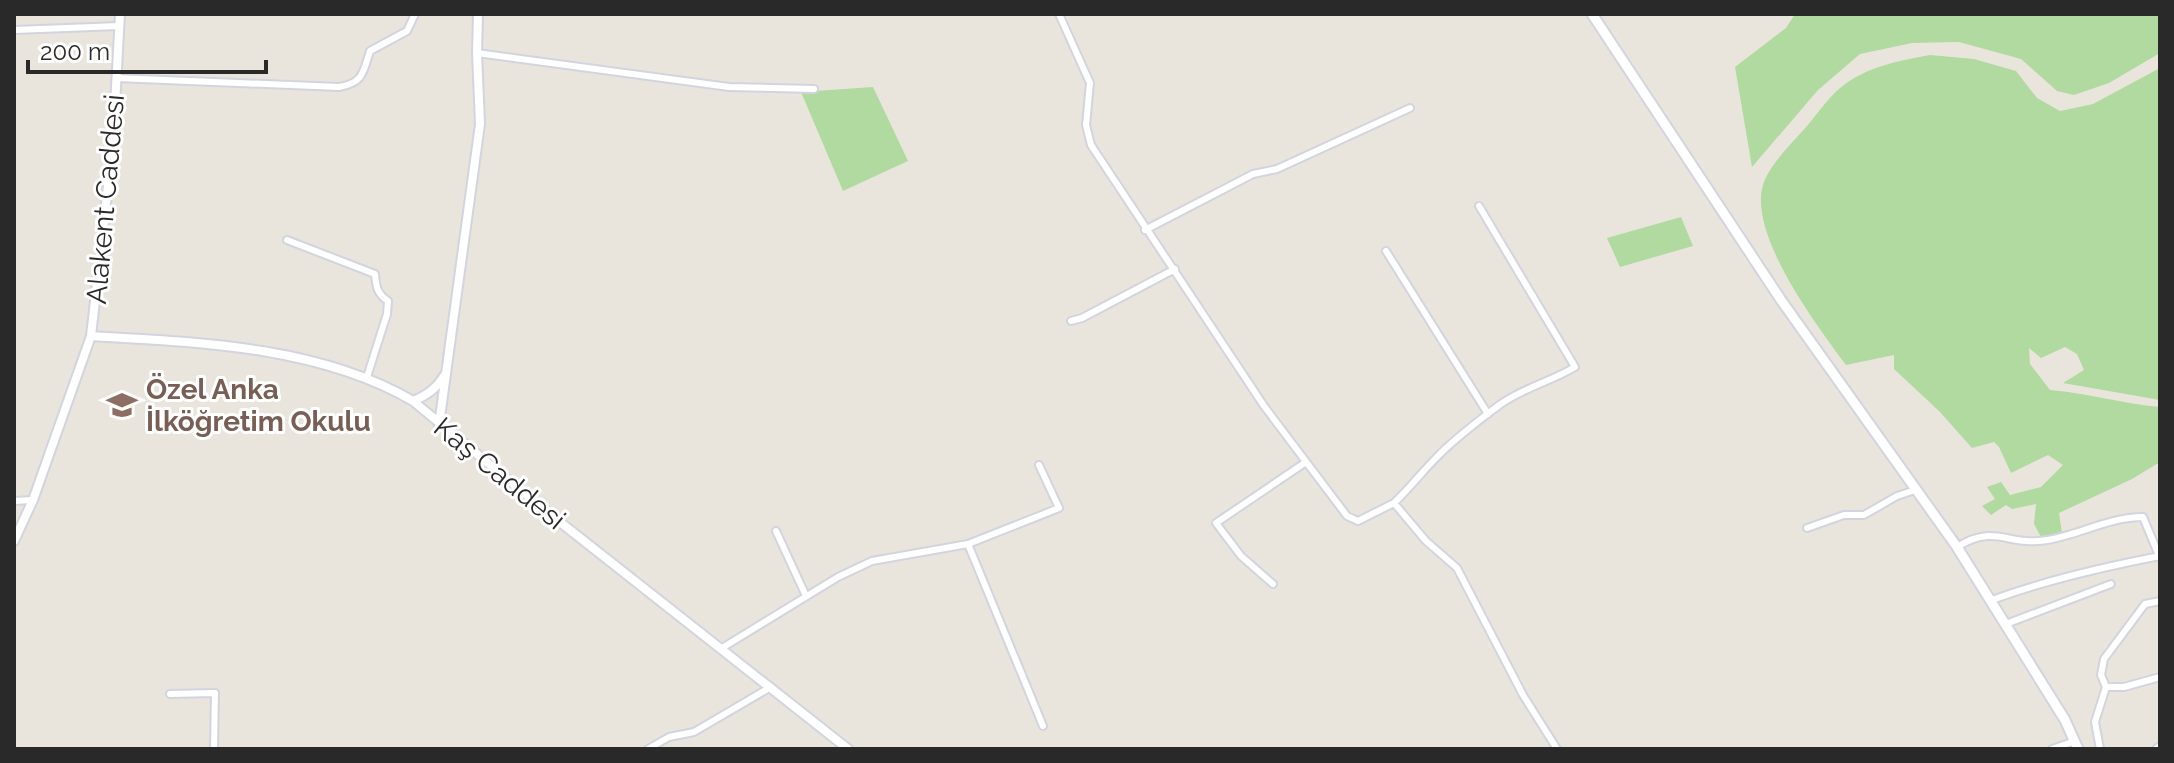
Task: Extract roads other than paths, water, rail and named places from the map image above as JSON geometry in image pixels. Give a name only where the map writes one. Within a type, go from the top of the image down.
[{"type":"main road","points":[[1592,14],[1781,300],[1957,547],[1992,600],[2077,745]]},
{"type":"street","name":"Alakent Caddesi","points":[[14,541],[33,500],[91,336],[113,141],[120,14]]},
{"type":"street","points":[[116,78],[339,87],[353,85],[360,78],[370,51],[407,31],[415,14]]},
{"type":"street","points":[[439,425],[480,124],[478,14]]},
{"type":"street","points":[[1059,14],[1090,83],[1086,125],[1091,145],[1255,394],[1347,516],[1358,521],[1394,503],[1436,458],[1488,414],[1534,385],[1575,367],[1560,337],[1479,206]]},
{"type":"street","points":[[14,30],[119,26]]},
{"type":"street","points":[[477,53],[729,87],[814,89]]},
{"type":"street","points":[[1145,230],[1253,174],[1277,169],[1410,108]]},
{"type":"street","points":[[287,240],[375,274],[376,288],[388,301],[387,314],[367,377]]},
{"type":"street","points":[[1386,251],[1488,414]]},
{"type":"street","points":[[1071,321],[1175,269]]},
{"type":"street","name":"Kaş Caddesi","points":[[91,336],[221,344],[326,365],[367,377],[413,401],[439,425],[848,749]]},
{"type":"street","points":[[413,401],[438,386],[447,372]]},
{"type":"street","points":[[1273,584],[1241,556],[1216,523],[1306,462]]},
{"type":"street","points":[[722,648],[838,577],[872,561],[968,544],[1059,508],[1039,465]]},
{"type":"street","points":[[1807,528],[1844,515],[1864,515],[1897,496],[1915,490]]},
{"type":"street","points":[[14,501],[33,500]]},
{"type":"street","points":[[1394,503],[1426,541],[1457,568],[1523,695],[1557,749]]},
{"type":"street","points":[[1957,547],[1974,536],[1987,534],[2030,542],[2048,540],[2125,517],[2143,517],[2160,557],[2107,566],[1992,600]]},
{"type":"street","points":[[776,531],[806,596]]},
{"type":"street","points":[[968,544],[1043,726]]},
{"type":"street","points":[[2006,624],[2111,584]]},
{"type":"street","points":[[2100,749],[2095,722],[2106,687],[2101,675],[2104,659],[2145,604],[2160,601]]},
{"type":"street","points":[[2106,687],[2124,687],[2160,677]]},
{"type":"street","points":[[648,749],[669,737],[694,732],[771,687]]},
{"type":"street","points":[[170,694],[215,693],[214,749]]},
{"type":"street","points":[[2052,749],[2077,745]]},
{"type":"place","name":"Özel Anka İlköğretim Okulu","points":[[122,405]]}]
